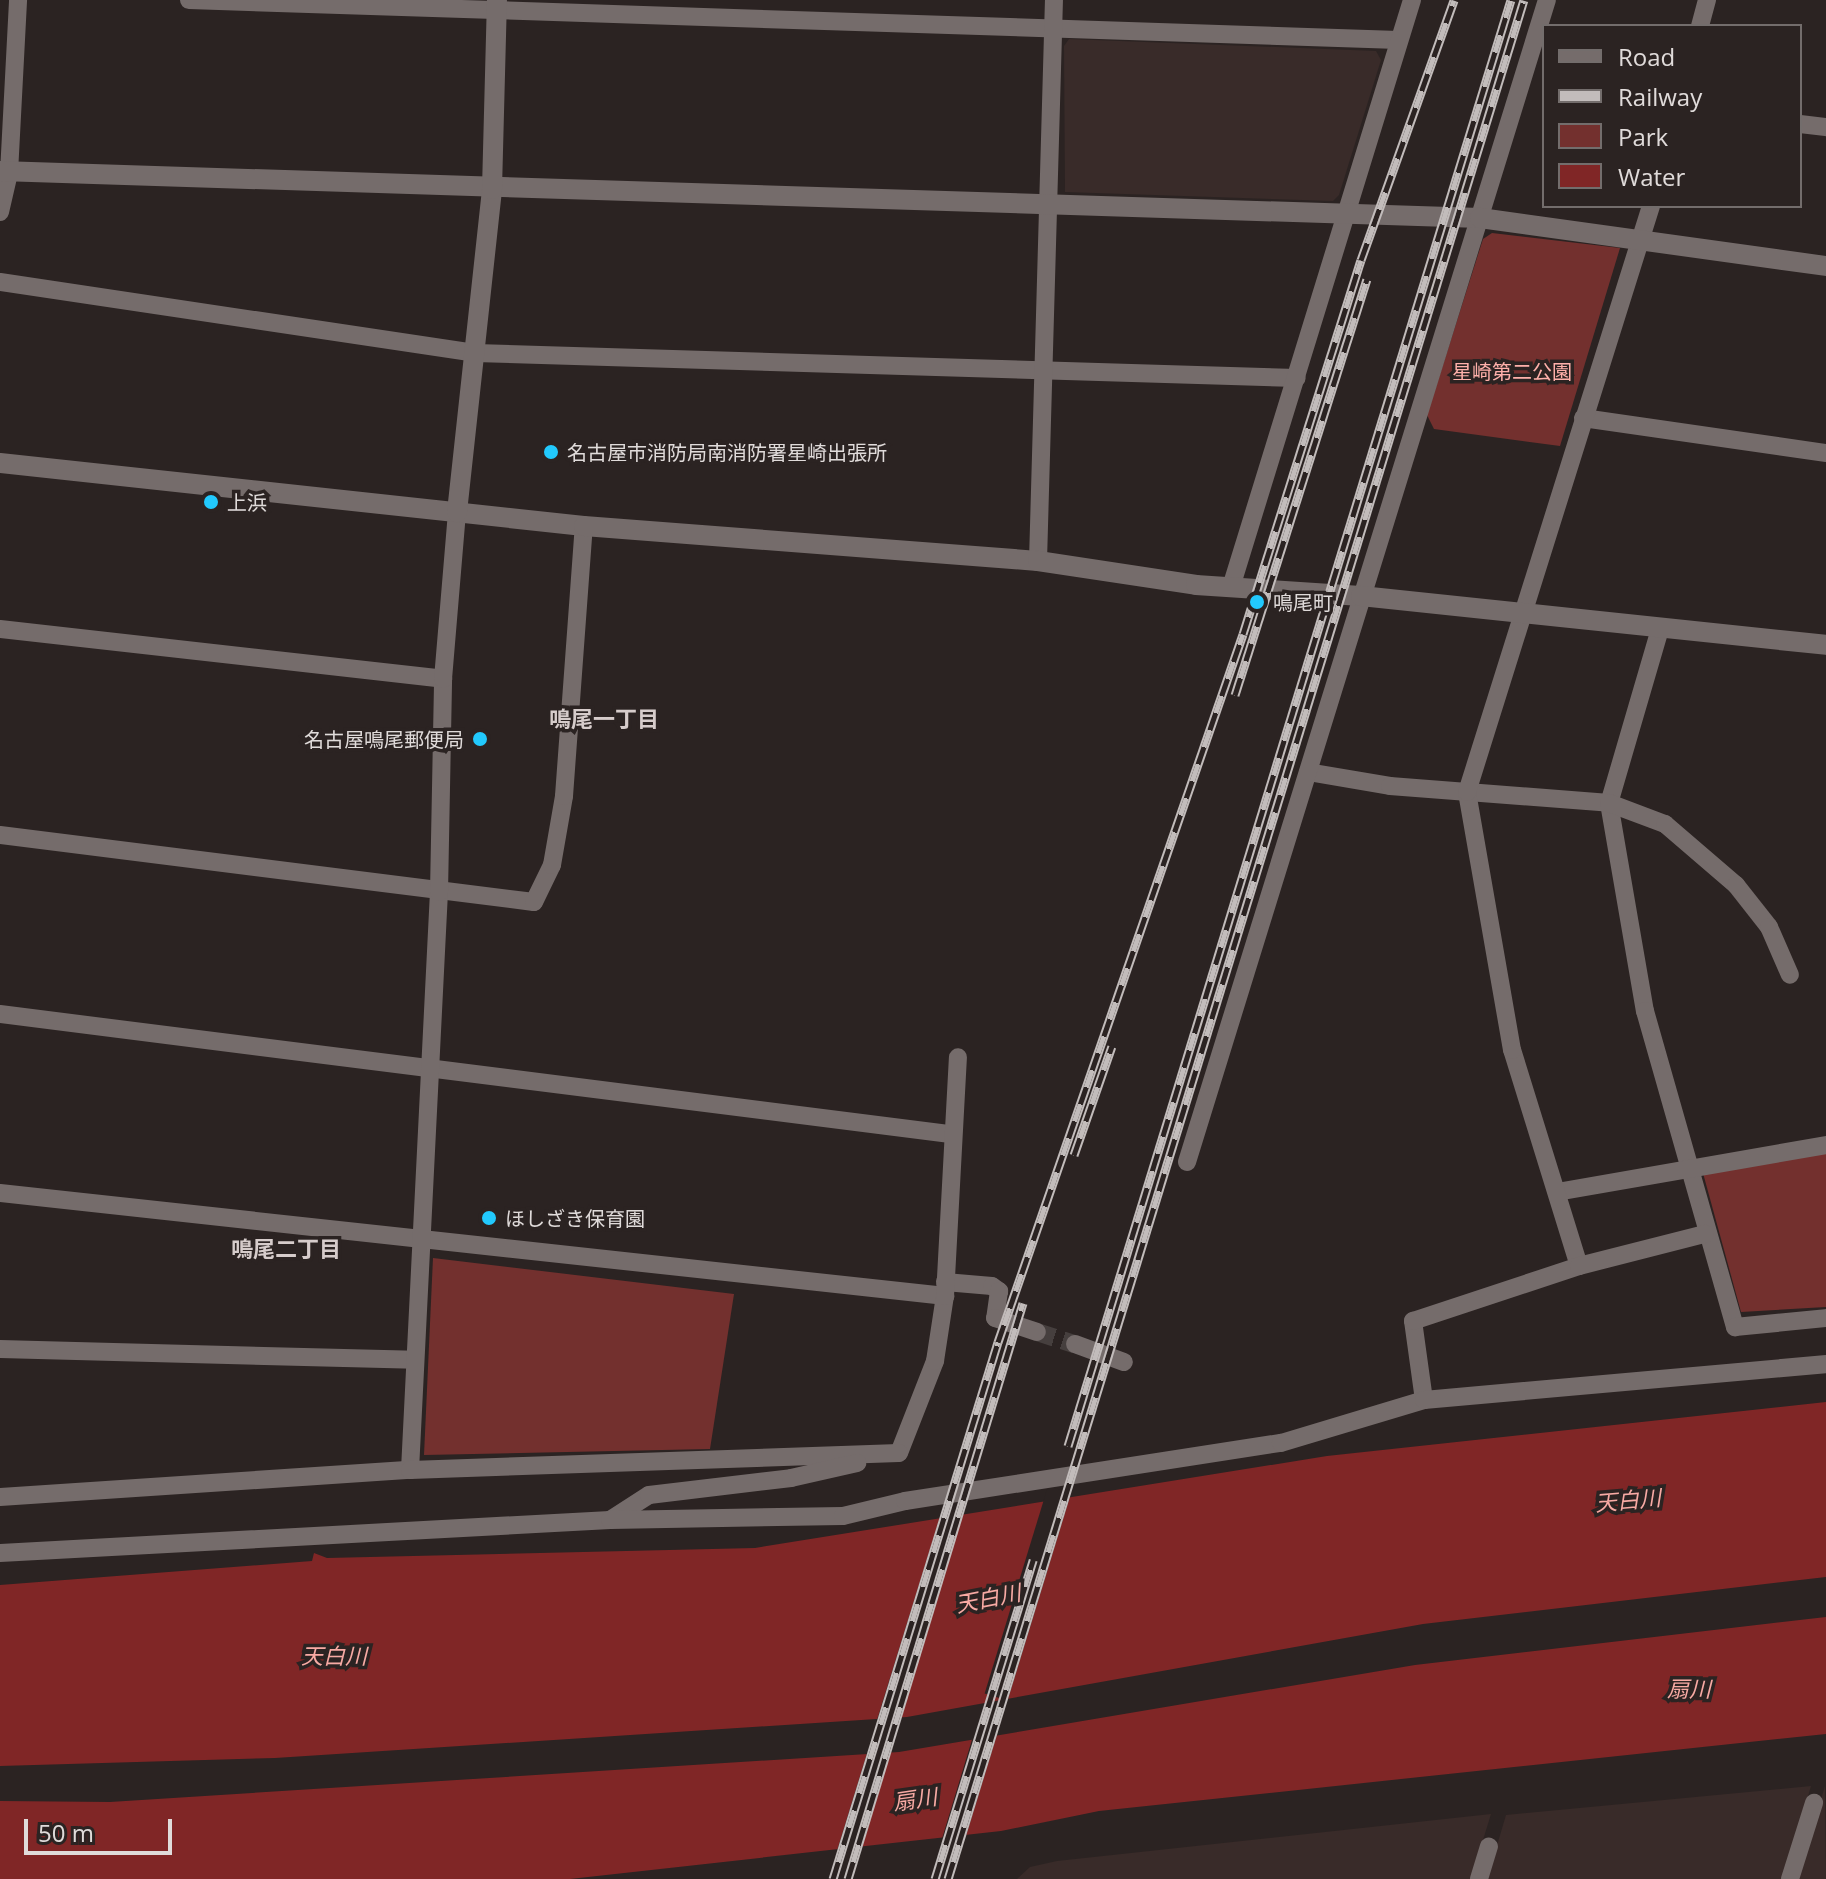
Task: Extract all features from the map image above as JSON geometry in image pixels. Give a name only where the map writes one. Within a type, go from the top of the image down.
[{"type":"street","points":[[0,212],[18,0]]},
{"type":"street","points":[[189,0],[497,6],[1398,40]]},
{"type":"street","points":[[1038,561],[1054,0]]},
{"type":"street","points":[[1232,584],[1348,216],[1412,0]]},
{"type":"street","points":[[1187,1162],[1547,0]]},
{"type":"street","points":[[1701,24],[1707,0]]},
{"type":"street","points":[[410,1470],[418,1240],[439,892],[443,679],[457,512],[492,189],[497,6]]},
{"type":"street","points":[[1802,124],[1826,127]]},
{"type":"street","points":[[4,172],[1480,218],[1826,266]]},
{"type":"street","points":[[1579,1266],[1512,1050],[1467,792],[1650,208]]},
{"type":"street","points":[[0,282],[475,353],[1297,378]]},
{"type":"street","points":[[1583,418],[1826,453]]},
{"type":"street","points":[[0,463],[584,526],[1038,561],[1196,585],[1232,584],[1361,596],[1826,645]]},
{"type":"street","points":[[0,835],[534,902],[552,865],[564,796],[584,526]]},
{"type":"street","points":[[0,629],[443,679]]},
{"type":"street","points":[[1660,629],[1609,803],[1645,1011],[1705,1234],[1735,1327],[1826,1318]]},
{"type":"street","points":[[1308,772],[1467,792],[1609,803],[1665,824],[1736,885],[1769,927],[1790,975]]},
{"type":"street","points":[[0,1014],[950,1134]]},
{"type":"street","points":[[899,1453],[935,1361],[945,1289],[950,1134],[958,1057]]},
{"type":"street","points":[[1557,1192],[1826,1145]]},
{"type":"street","points":[[0,1193],[418,1240],[945,1289],[992,1286],[999,1291],[995,1318],[1037,1332]]},
{"type":"street","points":[[1424,1400],[1413,1321],[1579,1266],[1705,1234]]},
{"type":"street","points":[[1075,1344],[1124,1362]]},
{"type":"street","points":[[0,1349],[414,1360]]},
{"type":"street","points":[[0,1553],[610,1520],[843,1516],[905,1501],[1281,1443],[1424,1400],[1826,1364]]},
{"type":"street","points":[[0,1497],[410,1470],[899,1453]]},
{"type":"street","points":[[610,1520],[649,1495],[791,1478],[899,1453]]},
{"type":"street","points":[[1790,1879],[1814,1803]]},
{"type":"street","points":[[1479,1879],[1489,1846]]},
{"type":"shaded area","points":[[1069,39],[1376,51],[1381,60],[1339,195],[1333,201],[1065,192],[1064,46]]},
{"type":"shaded area","points":[[1811,1786],[1784,1879],[1487,1879],[1506,1815]]},
{"type":"shaded area","points":[[1825,1786],[1826,1879],[1797,1879]]},
{"type":"shaded area","points":[[1491,1814],[1471,1879],[1017,1879],[1030,1867],[1057,1861]]},
{"type":"green space","name":"星崎第二公園","points":[[1492,233],[1620,248],[1560,446],[1434,429],[1427,415],[1483,239]]},
{"type":"green space","points":[[1826,1151],[1826,1307],[1741,1312],[1703,1173]]},
{"type":"green space","points":[[433,1258],[734,1294],[710,1449],[424,1455]]},
{"type":"water","name":"天白川","points":[[1826,1402],[1826,1577],[1423,1624],[907,1717],[275,1758],[0,1766],[0,1585],[312,1561],[314,1553],[327,1558],[755,1548],[1327,1456]]},
{"type":"water","name":"扇川","points":[[1826,1617],[1826,1734],[1099,1811],[1001,1831],[570,1879],[0,1879],[0,1801],[110,1802],[899,1752],[1415,1665]]},
{"type":"pier","points":[[1048,1486],[1071,1493],[1008,1701],[985,1694]]},
{"type":"pier","points":[[963,1510],[900,1722],[876,1723],[941,1514]]},
{"type":"pier","points":[[999,1728],[965,1839],[941,1842],[974,1733]]},
{"type":"pier","points":[[891,1748],[861,1851],[836,1854],[868,1750]]},
{"type":"tunnel","points":[[1037,1332],[1075,1344]]},
{"type":"railway","points":[[833,1879],[998,1342],[1243,634],[1361,260],[1454,0]]},
{"type":"railway","points":[[1068,1446],[1511,0]]},
{"type":"railway","points":[[948,1879],[1524,0]]},
{"type":"railway","points":[[1235,695],[1367,279]]},
{"type":"railway","points":[[1074,1155],[1112,1046]]},
{"type":"railway","points":[[848,1879],[1023,1303]]},
{"type":"railway","points":[[935,1879],[1033,1560]]},
{"type":"place","name":"名古屋市消防局南消防署星崎出張所","points":[[551,452]]},
{"type":"place","name":"上浜","points":[[211,502]]},
{"type":"place","name":"鳴尾町","points":[[1257,602]]},
{"type":"place","name":"名古屋鳴尾郵便局","points":[[480,739]]},
{"type":"place","name":"ほしざき保育園","points":[[489,1218]]},
{"type":"district","name":"鳴尾一丁目","points":[[604,719]]},
{"type":"district","name":"鳴尾二丁目","points":[[286,1249]]}]
